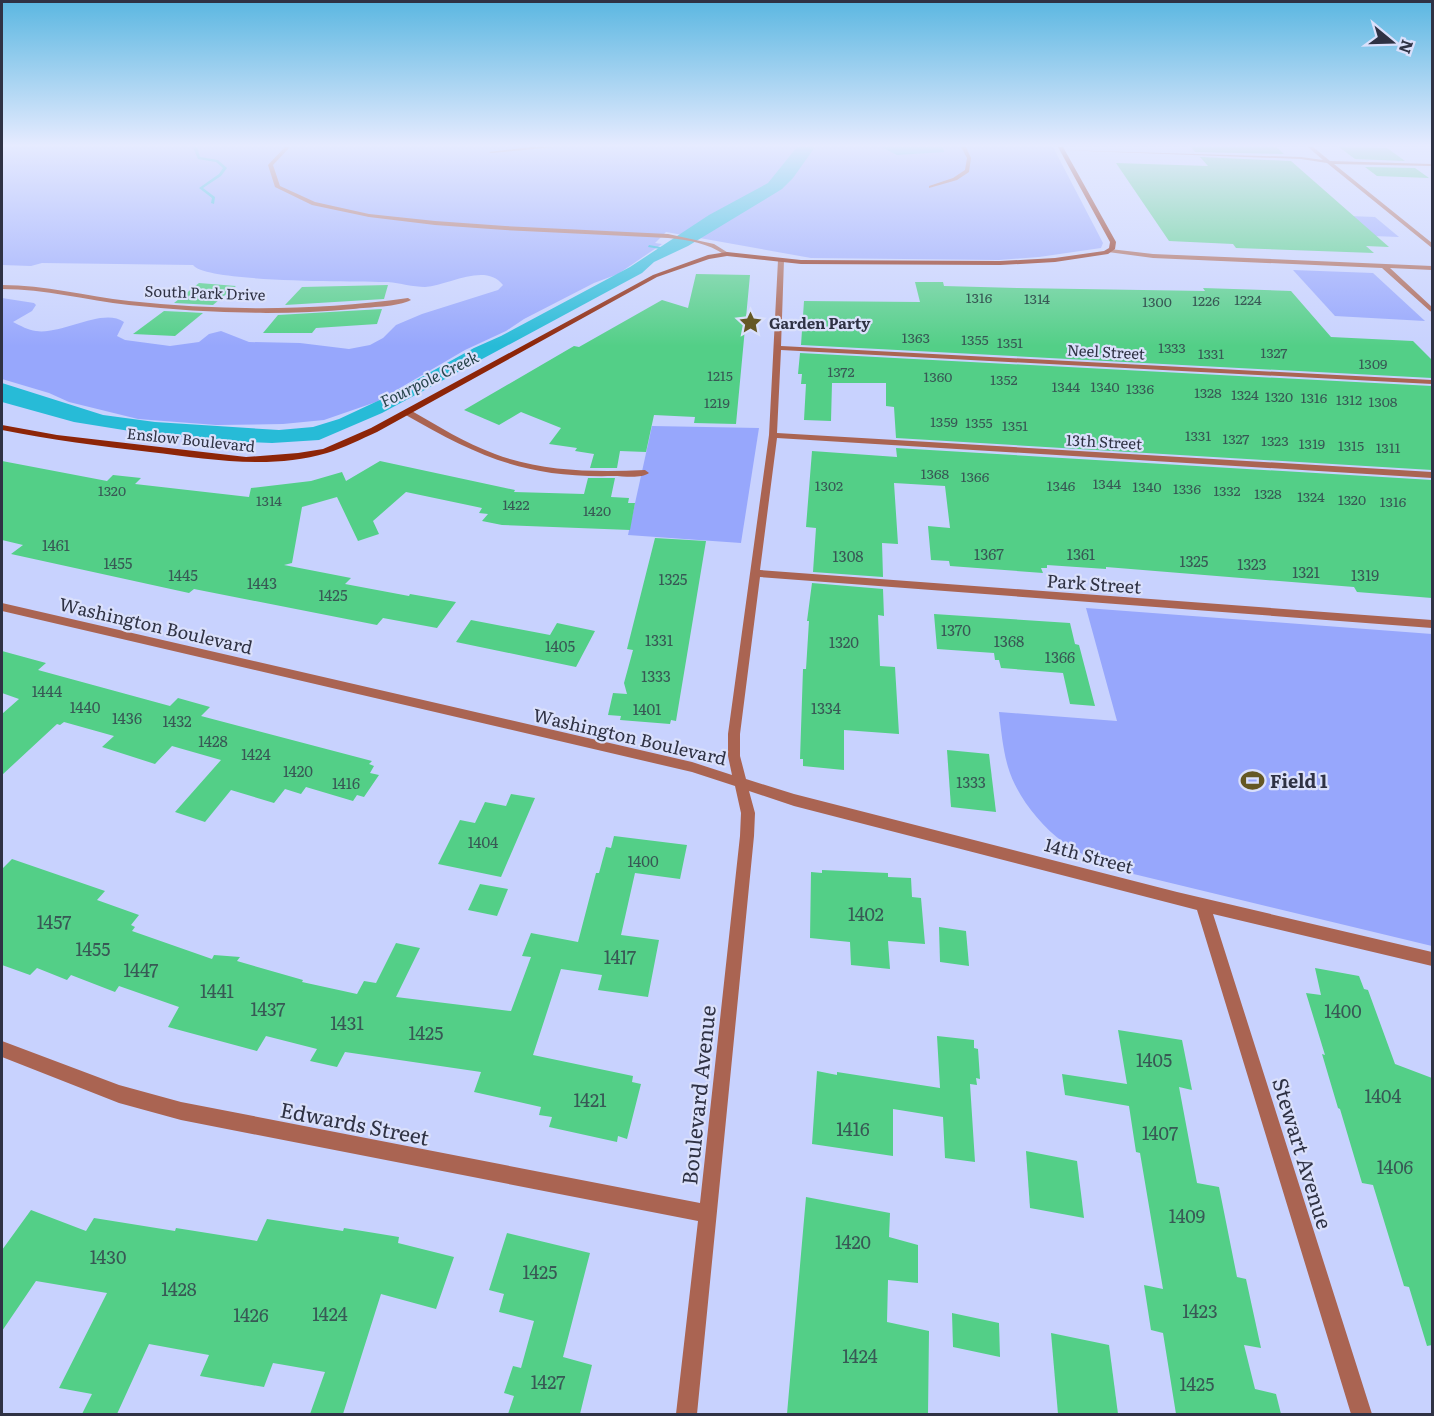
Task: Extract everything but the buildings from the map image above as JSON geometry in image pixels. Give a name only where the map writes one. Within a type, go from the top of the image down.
[{"type":"street","points":[[361,213],[419,223],[665,236],[717,246],[727,254]]},
{"type":"street","points":[[1097,213],[1113,242],[1110,251],[1153,256],[1432,268]]},
{"type":"street","points":[[1391,213],[1432,246]]},
{"type":"street","name":"Enslow Boulevard","points":[[2,428],[57,438],[210,457],[272,459],[325,451],[407,412],[655,276],[696,260],[727,254],[801,262],[1015,263],[1110,251]]},
{"type":"street","name":"Washington Boulevard","points":[[2,607],[692,767],[738,781],[734,756],[734,734],[773,435],[781,260]]},
{"type":"street","points":[[1384,266],[1432,310]]},
{"type":"street","name":"South Park Drive","points":[[2,287],[47,289],[123,302],[201,308],[313,308],[375,305],[408,300]]},
{"type":"street","name":"Neel Street","points":[[778,348],[1432,382]]},
{"type":"street","points":[[407,412],[474,448],[512,463],[579,473],[645,473]]},
{"type":"street","name":"13th Street","points":[[773,435],[1432,475]]},
{"type":"street","name":"Park Street","points":[[754,573],[1432,624]]},
{"type":"street","name":"14th Street","points":[[738,781],[794,800],[1203,906],[1432,960]]},
{"type":"street","name":"Boulevard Avenue","points":[[687,1414],[747,831],[746,803],[738,781]]},
{"type":"street","name":"Stewart Avenue","points":[[1203,906],[1362,1414]]},
{"type":"street","name":"Edwards Street","points":[[2,1048],[118,1094],[181,1111],[708,1214]]},
{"type":"shaded area","points":[[2,213],[1087,213],[1103,243],[1101,248],[999,260],[811,258],[666,232],[655,243],[662,244],[618,274],[594,283],[524,319],[506,331],[465,350],[376,402],[324,420],[283,424],[216,425],[138,419],[69,402],[49,393],[2,379],[2,298],[34,303],[36,305],[32,311],[13,322],[36,331],[58,329],[94,319],[115,318],[124,322],[117,336],[125,340],[170,346],[199,342],[209,334],[221,331],[249,342],[300,343],[349,349],[370,345],[383,338],[396,325],[422,314],[498,290],[503,285],[495,278],[486,275],[476,275],[425,287],[388,282],[253,278],[204,271],[193,265],[42,263],[31,266],[2,265]]},
{"type":"shaded area","points":[[1248,213],[1375,217],[1399,237],[1295,233]]},
{"type":"shaded area","points":[[1293,270],[1373,273],[1425,321],[1335,316]]},
{"type":"shaded area","points":[[652,426],[759,428],[741,543],[628,535]]},
{"type":"shaded area","points":[[1086,608],[1432,634],[1432,946],[1117,870],[1089,858],[1063,842],[1046,827],[1023,799],[1012,778],[1002,740],[999,712],[1117,721]]},
{"type":"water","name":"Fourpole Creek","points":[[742,213],[688,246],[654,262],[642,273],[382,413],[319,440],[272,443],[223,441],[136,432],[74,422],[2,402],[2,383],[103,415],[155,422],[279,430],[313,427],[339,419],[382,399],[630,267],[709,215]]},
{"type":"waterway","points":[[649,246],[666,249]]},
{"type":"place","name":"Garden Party","points":[[751,322]]},
{"type":"place","name":"Field 1","points":[[1252,780]]}]
